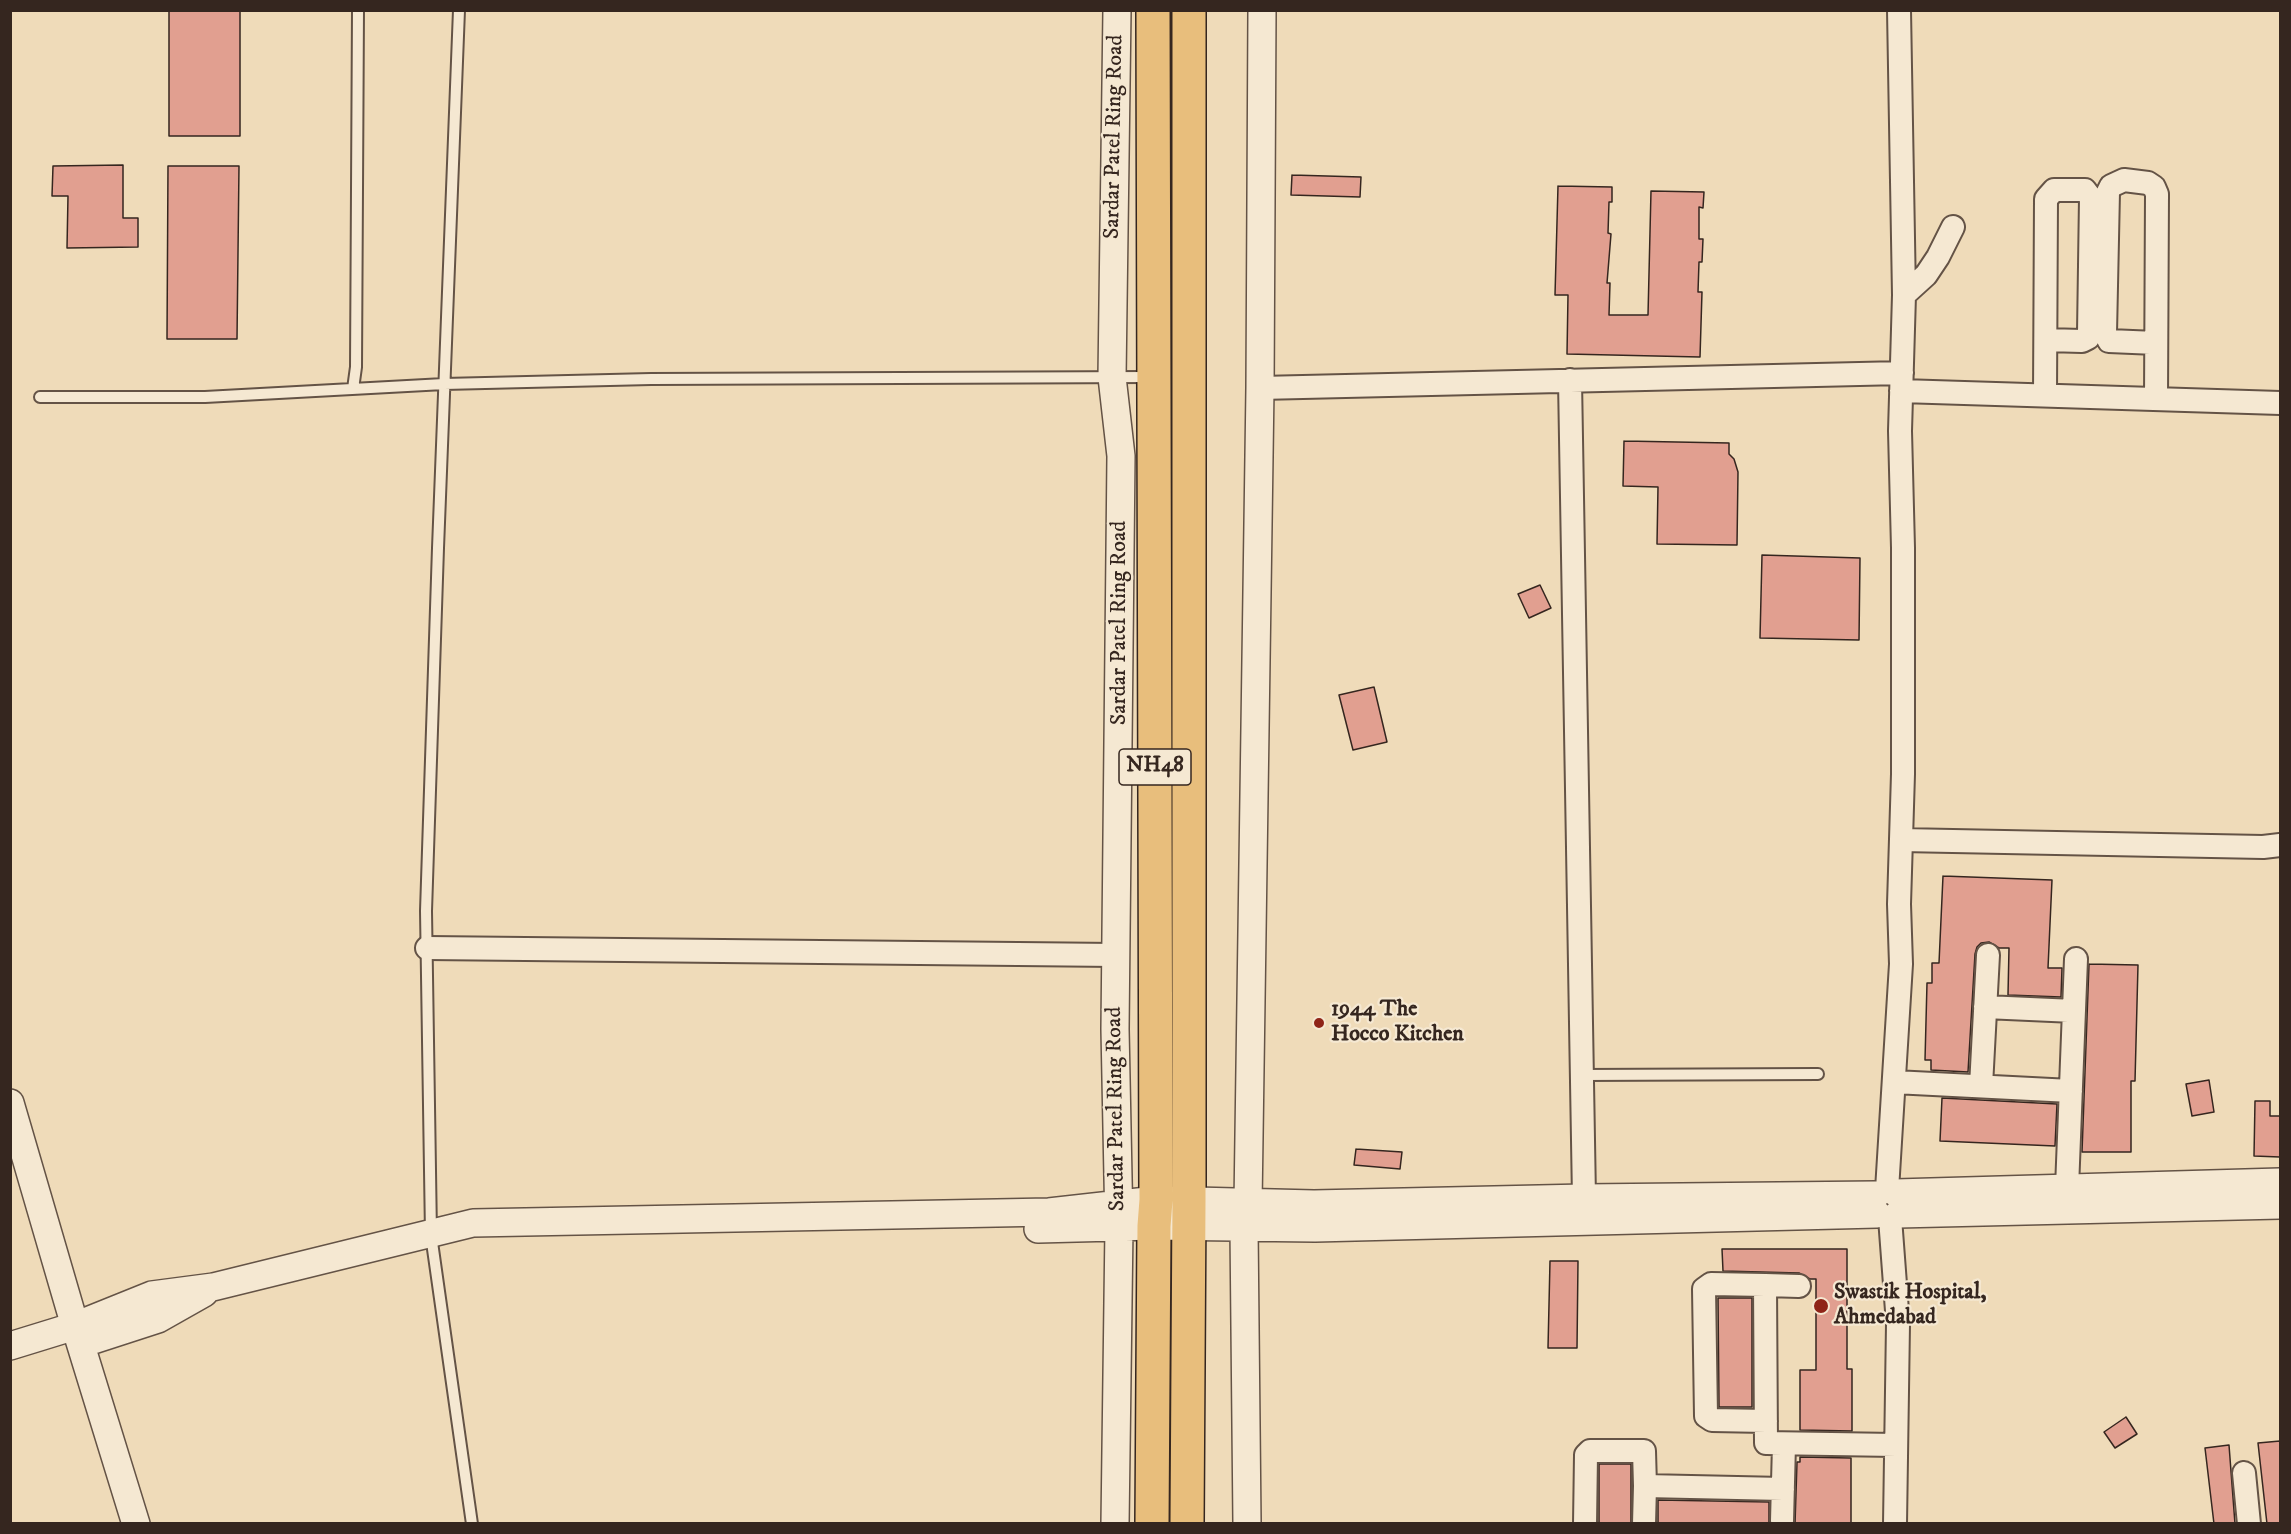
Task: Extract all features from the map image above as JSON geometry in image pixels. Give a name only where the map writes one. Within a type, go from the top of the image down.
[{"type":"highway","name":"Sardar Patel Ring Road","points":[[1152,1524],[1155,1213],[1153,10]]},
{"type":"highway","name":"NH48","points":[[1187,1524],[1189,10]]},
{"type":"street","name":"Sardar Patel Ring Road","points":[[1115,1524],[1119,1215],[1114,1029],[1121,456],[1112,377],[1117,10]]},
{"type":"street","points":[[1247,1524],[1246,1215],[1260,388],[1262,10]]},
{"type":"street","points":[[1895,1524],[1898,1324],[1887,1204],[1901,964],[1899,904],[1903,774],[1901,382],[1904,295],[1899,10]]},
{"type":"street","points":[[2156,343],[2106,339],[2108,192],[2110,186],[2124,180],[2148,183],[2157,194],[2156,399]]},
{"type":"street","points":[[2045,395],[2046,199],[2054,190],[2085,190],[2091,198],[2090,333],[2088,338],[2082,341],[2046,340]]},
{"type":"street","points":[[1904,295],[1926,275],[1953,227]]},
{"type":"street","points":[[1260,388],[1570,381],[1901,382],[2045,395],[2280,403]]},
{"type":"street","points":[[1570,381],[1584,1198]]},
{"type":"street","points":[[1901,840],[2280,845]]},
{"type":"street","points":[[427,948],[1116,955]]},
{"type":"street","points":[[1981,1086],[1988,955]]},
{"type":"street","points":[[2067,1188],[2076,959]]},
{"type":"street","points":[[1985,1007],[2074,1011]]},
{"type":"street","points":[[1894,1082],[2071,1091]]},
{"type":"street","points":[[10,1103],[122,1524]]},
{"type":"street","points":[[10,1169],[73,1333],[136,1524]]},
{"type":"street","points":[[10,1347],[73,1333],[152,1295],[213,1287],[431,1235],[471,1241],[1155,1213],[1246,1215],[1327,1228],[1887,1204],[2067,1188],[2280,1182]]},
{"type":"street","points":[[1246,1215],[1314,1204],[1584,1198],[1887,1204],[2280,1205]]},
{"type":"street","points":[[1766,1421],[1712,1420],[1708,1419],[1705,1413],[1704,1289],[1711,1284],[1799,1286]]},
{"type":"street","points":[[1765,1285],[1766,1443],[1896,1444]]},
{"type":"street","points":[[1782,1521],[1784,1444]]},
{"type":"street","points":[[1585,1524],[1586,1455],[1588,1452],[1644,1451],[1644,1524]]},
{"type":"street","points":[[2244,1473],[2249,1524]]},
{"type":"street","points":[[1645,1486],[1783,1489]]},
{"type":"lane","points":[[353,389],[356,367],[358,10]]},
{"type":"lane","points":[[459,10],[444,384],[427,948],[431,1235],[472,1524]]},
{"type":"lane","points":[[40,397],[205,397],[444,384],[651,379],[1154,377]]},
{"type":"lane","points":[[1582,1075],[1818,1074]]},
{"type":"building","points":[[169,10],[240,10],[240,136],[169,136]]},
{"type":"building","points":[[123,165],[123,218],[138,218],[138,247],[67,248],[68,196],[52,196],[53,166]]},
{"type":"building","points":[[168,166],[239,166],[237,339],[167,339]]},
{"type":"building","points":[[1292,175],[1361,177],[1360,197],[1291,195]]},
{"type":"building","points":[[1558,186],[1612,187],[1608,233],[1611,234],[1607,283],[1610,283],[1609,315],[1648,315],[1651,191],[1704,192],[1703,208],[1699,207],[1699,239],[1703,239],[1702,262],[1699,262],[1698,292],[1702,292],[1700,357],[1567,354],[1568,295],[1555,295]]},
{"type":"building","points":[[1624,441],[1729,443],[1729,454],[1734,459],[1738,472],[1737,545],[1657,544],[1658,487],[1623,486]]},
{"type":"building","points":[[1762,555],[1860,558],[1859,640],[1760,638]]},
{"type":"building","points":[[1540,585],[1551,608],[1529,618],[1518,594]]},
{"type":"building","points":[[1374,687],[1387,742],[1353,750],[1339,695]]},
{"type":"building","points":[[1943,876],[2052,880],[2048,968],[2062,968],[2061,997],[2008,995],[2009,948],[1999,948],[1989,942],[1981,943],[1975,954],[1968,1072],[1931,1070],[1931,1060],[1925,1060],[1927,983],[1932,983],[1932,963],[1939,963]]},
{"type":"building","points":[[2089,964],[2138,965],[2135,1081],[2131,1081],[2131,1152],[2082,1152]]},
{"type":"building","points":[[2209,1080],[2214,1112],[2192,1116],[2186,1084]]},
{"type":"building","points":[[1942,1098],[2057,1104],[2055,1146],[1940,1141]]},
{"type":"building","points":[[2255,1101],[2270,1101],[2270,1116],[2280,1116],[2280,1157],[2254,1156]]},
{"type":"building","points":[[1356,1149],[1402,1152],[1400,1169],[1354,1165]]},
{"type":"building","points":[[1722,1249],[1847,1249],[1847,1369],[1852,1369],[1852,1431],[1800,1430],[1800,1370],[1816,1370],[1816,1279],[1810,1279],[1799,1273],[1723,1271]]},
{"type":"building","points":[[1550,1261],[1578,1261],[1577,1348],[1548,1348]]},
{"type":"building","points":[[1718,1298],[1752,1298],[1752,1407],[1719,1407]]},
{"type":"building","points":[[2126,1417],[2137,1434],[2115,1448],[2104,1432]]},
{"type":"building","points":[[2280,1441],[2280,1524],[2267,1524],[2258,1443]]},
{"type":"building","points":[[2229,1445],[2235,1524],[2214,1524],[2205,1448]]},
{"type":"building","points":[[1800,1457],[1851,1458],[1851,1524],[1795,1524],[1797,1462],[1800,1462]]},
{"type":"building","points":[[1599,1464],[1631,1464],[1631,1524],[1599,1524]]},
{"type":"building","points":[[1658,1500],[1769,1502],[1769,1524],[1658,1524]]},
{"type":"place","name":"1944 The Hocco Kitchen","points":[[1319,1023]]},
{"type":"place","name":"Swastik Hospital, Ahmedabad","points":[[1821,1306]]}]
